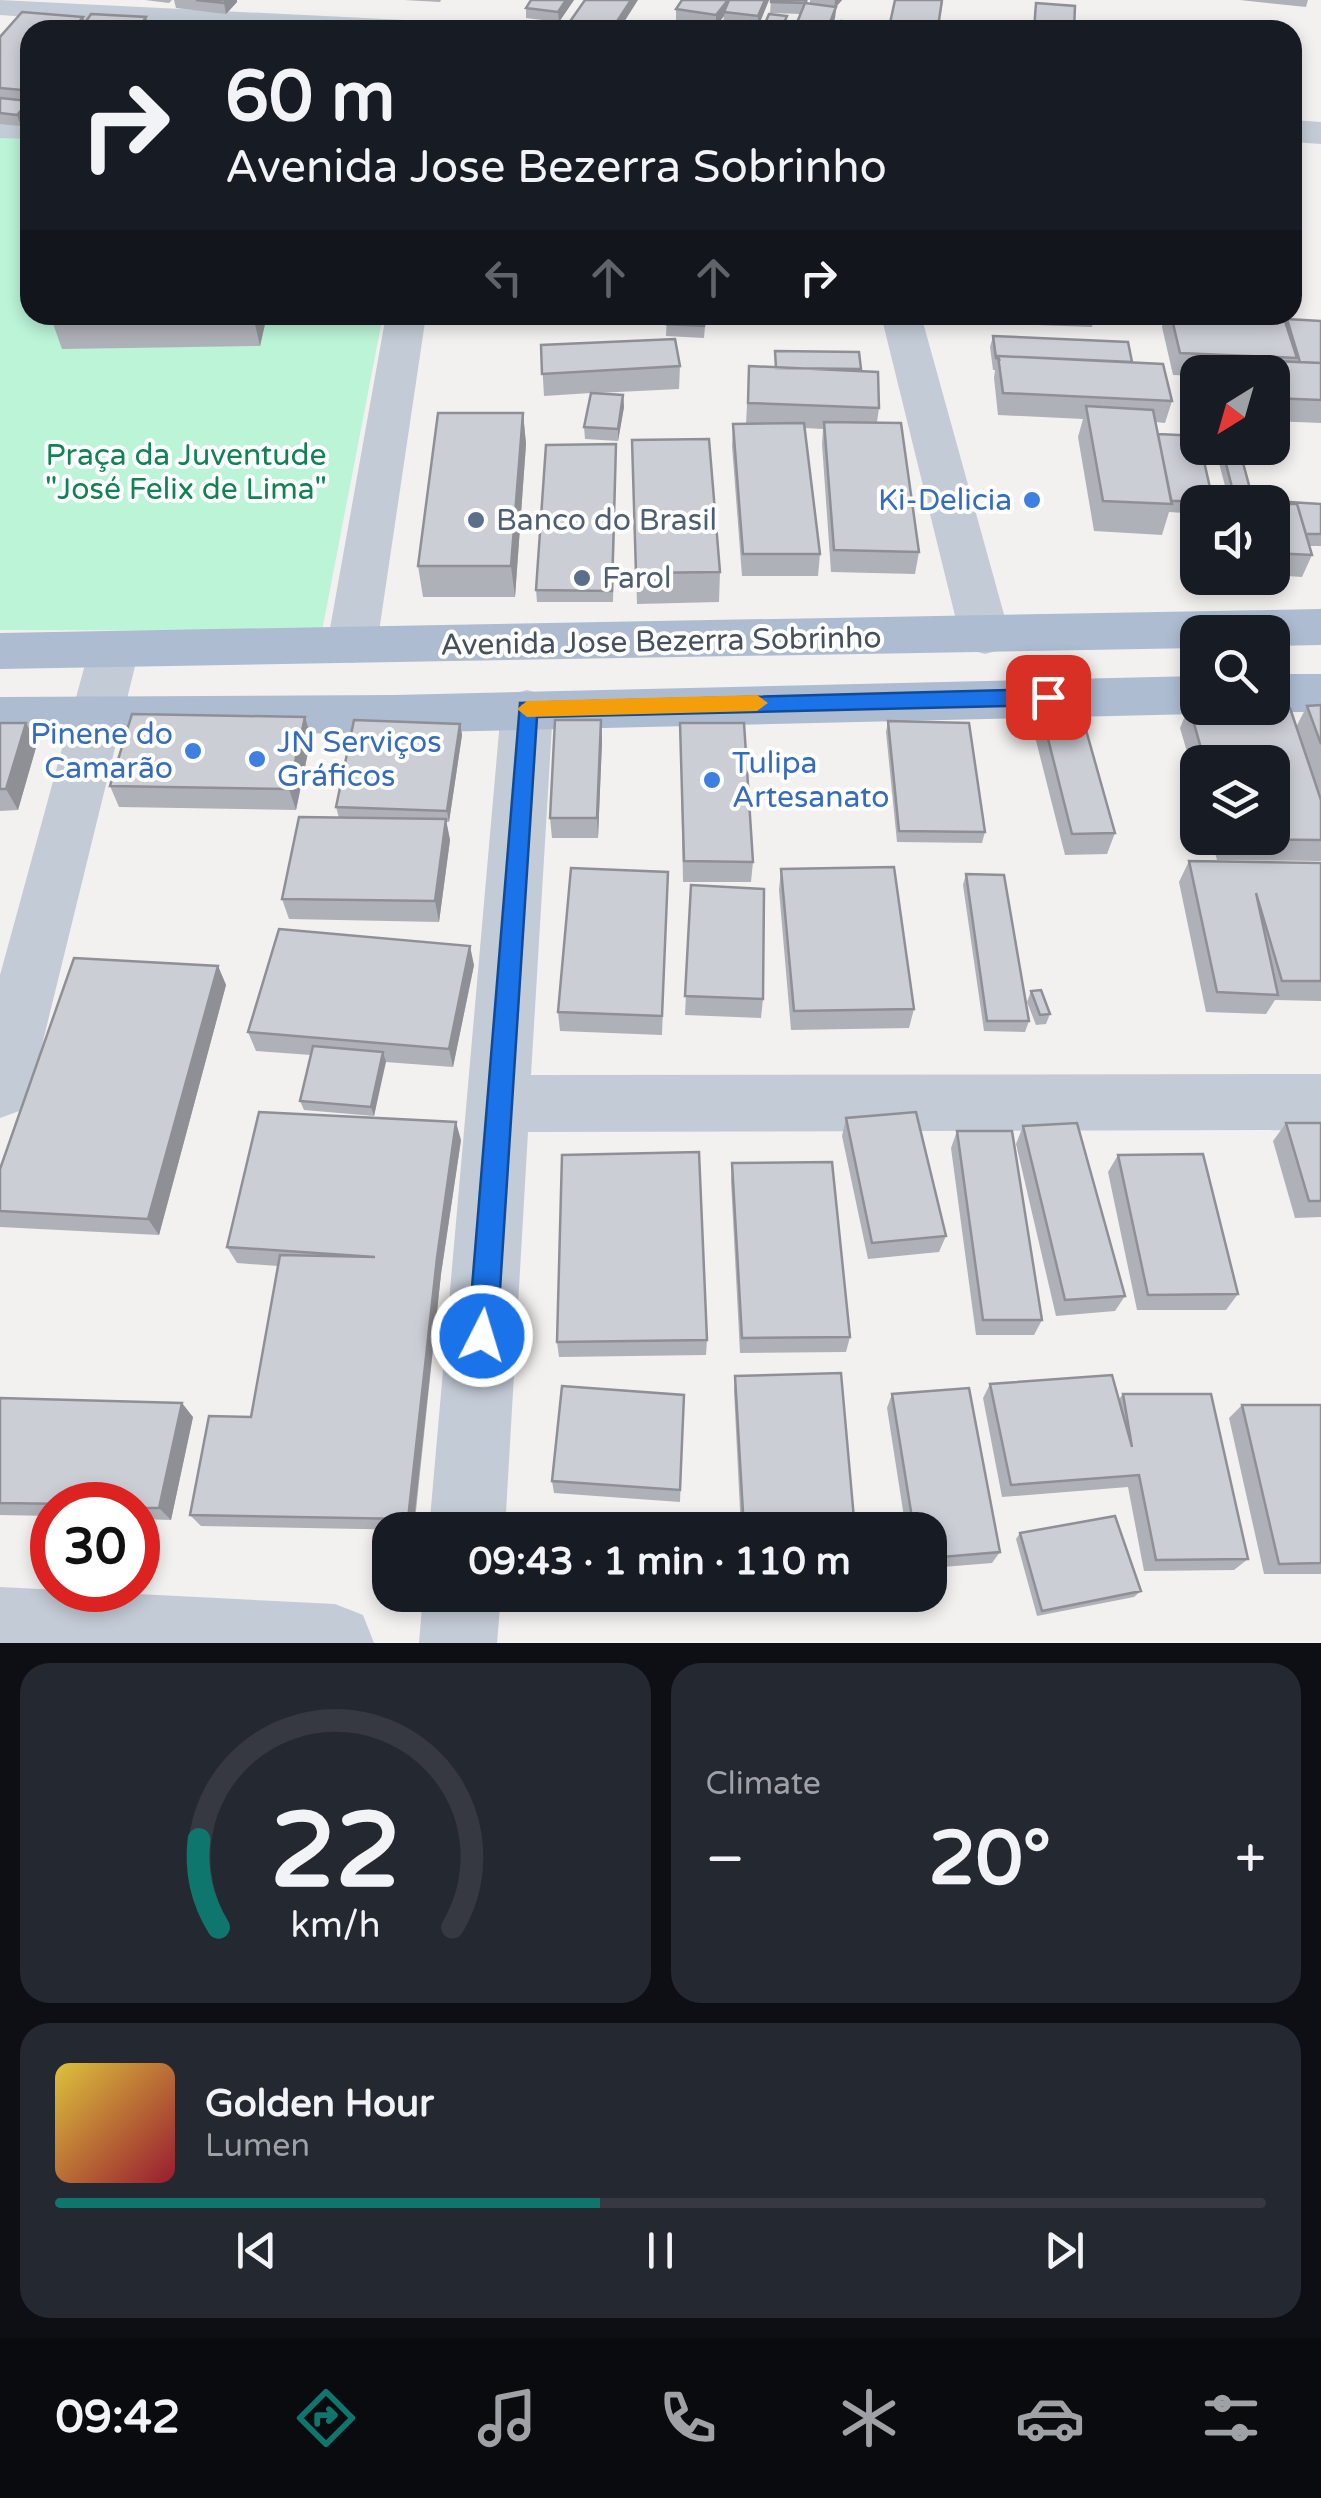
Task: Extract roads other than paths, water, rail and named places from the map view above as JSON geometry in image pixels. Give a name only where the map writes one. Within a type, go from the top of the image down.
[{"type":"main road","name":"Avenida Jose Bezerra Sobrinho","points":[[0,651],[1321,627]]},
{"type":"main road","points":[[1290,694],[1321,693]]},
{"type":"main road","points":[[0,716],[1180,694]]},
{"type":"street","points":[[0,5],[292,18]]},
{"type":"street","points":[[352,646],[404,325]]},
{"type":"street","points":[[903,325],[985,636]]},
{"type":"street","points":[[0,1090],[114,650]]},
{"type":"street","points":[[468,1512],[527,709]]},
{"type":"street","points":[[501,1104],[1321,1102]]},
{"type":"street","points":[[458,1643],[461,1612]]},
{"type":"street","points":[[0,1626],[336,1643]]},
{"type":"place","name":"Ki-Delicia","points":[[1032,500]]},
{"type":"place","name":"Banco do Brasil","points":[[476,520]]},
{"type":"place","name":"Farol","points":[[582,578]]},
{"type":"place","name":"Pinene do Camarão","points":[[193,751]]},
{"type":"place","name":"JN Serviços Gráficos","points":[[257,759]]},
{"type":"place","name":"Tulipa Artesanato","points":[[712,780]]},
{"type":"park label","name":"Praça da Juventude \"José Felix de Lima\"","points":[[186,472]]}]
